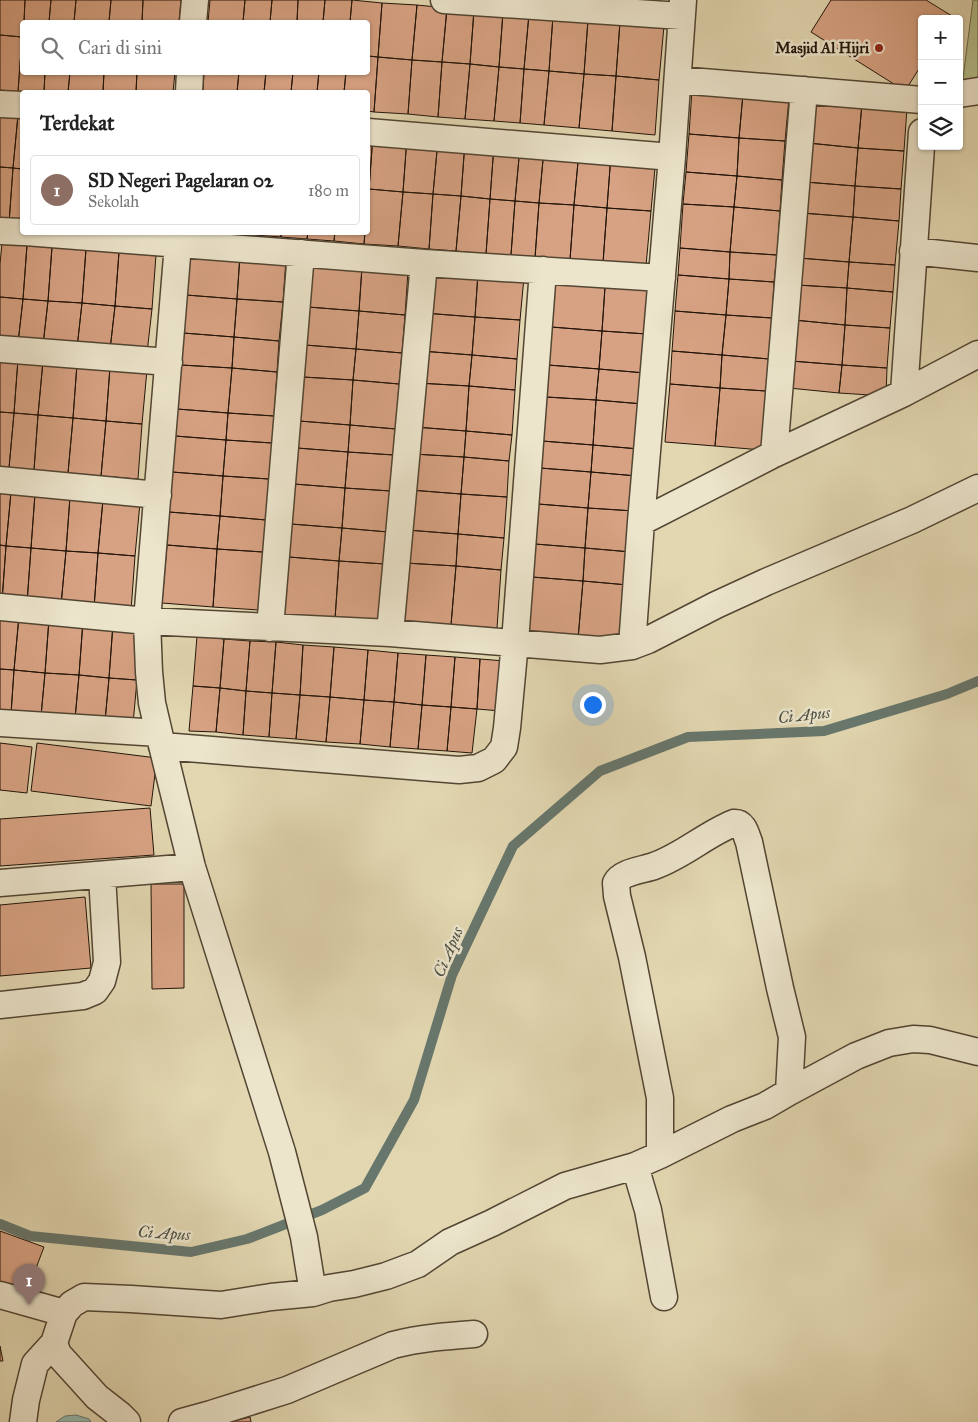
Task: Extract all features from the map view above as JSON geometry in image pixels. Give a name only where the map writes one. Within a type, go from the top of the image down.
[{"type":"street","points":[[193,20],[194,0]]},
{"type":"street","points":[[444,0],[682,8],[672,157],[632,646]]},
{"type":"street","points":[[189,90],[190,75]]},
{"type":"street","points":[[678,80],[918,100]]},
{"type":"street","points":[[774,454],[804,90]]},
{"type":"street","points":[[963,93],[978,91]]},
{"type":"street","points":[[0,104],[20,105]]},
{"type":"street","points":[[370,132],[672,157]]},
{"type":"street","points":[[904,393],[921,150]]},
{"type":"street","points":[[0,231],[20,232]]},
{"type":"street","points":[[102,235],[179,238],[301,253],[424,263],[662,278]]},
{"type":"street","points":[[179,238],[147,621],[152,703],[192,867],[282,1152],[304,1237],[313,1293]]},
{"type":"street","points":[[913,251],[978,258]]},
{"type":"street","points":[[270,628],[301,253]]},
{"type":"street","points":[[390,633],[424,263]]},
{"type":"street","points":[[0,723],[459,770],[478,768],[494,760],[504,747],[507,728],[543,270]]},
{"type":"street","points":[[0,349],[170,362]]},
{"type":"street","points":[[641,522],[774,454],[904,393],[978,354]]},
{"type":"street","points":[[0,480],[158,495]]},
{"type":"street","points":[[0,607],[147,621],[390,633],[600,650],[632,646],[648,640],[766,582],[912,520],[978,488]]},
{"type":"street","points":[[660,1155],[660,1098],[632,958],[617,896],[616,883],[621,876],[669,860],[709,835],[734,823],[740,824],[744,829],[749,842],[792,1037],[789,1092]]},
{"type":"street","points":[[0,883],[192,867]]},
{"type":"street","points":[[0,1005],[83,996],[95,991],[102,981],[107,962],[102,874]]},
{"type":"street","points":[[23,1422],[26,1400],[35,1364],[54,1343],[64,1313],[72,1304],[84,1297],[221,1305],[313,1293],[386,1276],[418,1264],[450,1242],[565,1186],[636,1166],[732,1119],[765,1106],[856,1056],[889,1044],[913,1039],[930,1040],[978,1052]]},
{"type":"street","points":[[636,1166],[648,1210],[664,1297]]},
{"type":"street","points":[[0,1296],[64,1313]]},
{"type":"street","points":[[182,1422],[287,1390],[394,1345],[411,1340],[474,1334]]},
{"type":"street","points":[[54,1343],[58,1354],[97,1397],[127,1422]]},
{"type":"green space","points":[[973,0],[978,0],[978,90],[963,94],[963,78]]},
{"type":"water","points":[[76,1415],[89,1419],[91,1422],[56,1422],[65,1416]]},
{"type":"building","points":[[0,0],[25,0],[24,20],[20,20],[20,37],[0,35]]},
{"type":"building","points":[[25,0],[51,0],[49,20],[24,20]]},
{"type":"building","points":[[51,0],[76,0],[74,20],[49,20]]},
{"type":"building","points":[[76,0],[111,0],[109,20],[74,20]]},
{"type":"building","points":[[111,0],[143,0],[142,20],[109,20]]},
{"type":"building","points":[[143,0],[181,0],[179,20],[142,20]]},
{"type":"building","points":[[210,0],[245,0],[243,20],[208,20]]},
{"type":"building","points":[[245,0],[272,0],[270,20],[243,20]]},
{"type":"building","points":[[272,0],[298,0],[297,20],[270,20]]},
{"type":"building","points":[[298,0],[325,0],[323,20],[297,20]]},
{"type":"building","points":[[325,0],[352,0],[350,20],[323,20]]},
{"type":"building","points":[[352,0],[382,3],[378,57],[370,56],[370,20],[350,20]]},
{"type":"building","name":"Masjid Al Hijri","points":[[831,0],[926,0],[950,15],[918,15],[918,70],[905,91],[811,32]]},
{"type":"building","points":[[382,3],[417,5],[412,60],[378,57]]},
{"type":"building","points":[[417,5],[447,8],[442,62],[412,60]]},
{"type":"building","points":[[447,8],[474,10],[470,64],[442,62]]},
{"type":"building","points":[[474,10],[503,12],[499,67],[470,64]]},
{"type":"building","points":[[503,12],[529,14],[524,69],[499,67]]},
{"type":"building","points":[[529,14],[553,16],[549,71],[524,69]]},
{"type":"building","points":[[553,16],[588,20],[584,74],[549,71]]},
{"type":"building","points":[[588,20],[620,22],[616,76],[584,74]]},
{"type":"building","points":[[620,22],[664,26],[659,80],[616,76]]},
{"type":"building","points":[[0,35],[20,37],[18,92],[0,90]]},
{"type":"building","points":[[370,56],[378,57],[374,112],[370,111],[370,90],[344,90],[346,75],[370,75]]},
{"type":"building","points":[[378,57],[412,60],[408,114],[374,112]]},
{"type":"building","points":[[412,60],[442,62],[438,117],[408,114]]},
{"type":"building","points":[[442,62],[470,64],[465,119],[438,117]]},
{"type":"building","points":[[20,64],[20,75],[45,75],[44,90],[20,90],[18,92]]},
{"type":"building","points":[[470,64],[499,67],[494,121],[465,119]]},
{"type":"building","points":[[499,67],[524,69],[520,123],[494,121]]},
{"type":"building","points":[[524,69],[549,71],[544,125],[520,123]]},
{"type":"building","points":[[549,71],[584,74],[579,128],[544,125]]},
{"type":"building","points":[[584,74],[616,76],[612,131],[579,128]]},
{"type":"building","points":[[45,75],[70,75],[68,90],[44,90]]},
{"type":"building","points":[[70,75],[104,75],[103,90],[68,90]]},
{"type":"building","points":[[104,75],[137,75],[136,90],[103,90]]},
{"type":"building","points":[[137,75],[175,75],[173,90],[136,90]]},
{"type":"building","points":[[204,75],[239,75],[237,90],[203,90]]},
{"type":"building","points":[[239,75],[266,75],[264,90],[237,90]]},
{"type":"building","points":[[266,75],[293,75],[291,90],[264,90]]},
{"type":"building","points":[[293,75],[319,75],[317,90],[291,90]]},
{"type":"building","points":[[319,75],[346,75],[344,90],[317,90]]},
{"type":"building","points":[[616,76],[659,80],[655,135],[612,131]]},
{"type":"building","points":[[692,90],[743,94],[739,138],[689,134]]},
{"type":"building","points":[[743,94],[789,98],[785,141],[739,138]]},
{"type":"building","points":[[811,100],[862,104],[858,148],[808,143]]},
{"type":"building","points":[[862,104],[907,108],[904,151],[858,148]]},
{"type":"building","points":[[0,113],[18,115],[13,168],[0,167]]},
{"type":"building","points":[[18,115],[20,115],[20,169],[13,168]]},
{"type":"building","points":[[370,134],[373,135],[370,176]]},
{"type":"building","points":[[689,134],[739,138],[737,176],[686,172]]},
{"type":"building","points":[[373,135],[407,137],[403,192],[370,189]]},
{"type":"building","points":[[407,137],[438,140],[433,194],[403,192]]},
{"type":"building","points":[[739,138],[785,141],[782,180],[737,176]]},
{"type":"building","points":[[438,140],[465,142],[461,196],[433,194]]},
{"type":"building","points":[[465,142],[494,145],[490,199],[461,196]]},
{"type":"building","points":[[808,143],[858,148],[855,186],[805,182]]},
{"type":"building","points":[[494,145],[520,147],[515,201],[490,199]]},
{"type":"building","points":[[520,147],[544,149],[539,203],[515,201]]},
{"type":"building","points":[[858,148],[904,151],[901,189],[855,186]]},
{"type":"building","points":[[544,149],[579,151],[574,205],[539,203]]},
{"type":"building","points":[[579,151],[611,154],[607,208],[574,205]]},
{"type":"building","points":[[611,154],[656,157],[651,211],[607,208]]},
{"type":"building","points":[[0,167],[13,168],[9,223],[0,223]]},
{"type":"building","points":[[13,168],[20,169],[20,225],[9,223]]},
{"type":"building","points":[[686,172],[737,176],[734,207],[683,204]]},
{"type":"building","points":[[737,176],[782,180],[780,211],[734,207]]},
{"type":"building","points":[[805,182],[855,186],[853,217],[802,213]]},
{"type":"building","points":[[855,186],[901,189],[899,221],[853,217]]},
{"type":"building","points":[[370,189],[403,192],[398,246],[364,244],[365,235],[370,235]]},
{"type":"building","points":[[403,192],[433,194],[429,249],[398,246]]},
{"type":"building","points":[[433,194],[461,196],[456,251],[429,249]]},
{"type":"building","points":[[461,196],[490,199],[486,254],[456,251]]},
{"type":"building","points":[[490,199],[515,201],[511,255],[486,254]]},
{"type":"building","points":[[515,201],[539,203],[535,258],[511,255]]},
{"type":"building","points":[[539,203],[574,205],[570,260],[535,258]]},
{"type":"building","points":[[683,204],[734,207],[730,252],[680,248]]},
{"type":"building","points":[[574,205],[607,208],[603,263],[570,260]]},
{"type":"building","points":[[734,207],[780,211],[777,255],[730,252]]},
{"type":"building","points":[[607,208],[651,211],[646,266],[603,263]]},
{"type":"building","points":[[802,213],[853,217],[849,262],[799,258]]},
{"type":"building","points":[[853,217],[899,221],[895,265],[849,262]]},
{"type":"building","points":[[254,235],[281,235],[281,237]]},
{"type":"building","points":[[281,235],[308,235],[307,239],[281,237]]},
{"type":"building","points":[[308,235],[335,235],[334,241],[307,239]]},
{"type":"building","points":[[335,235],[365,235],[364,244],[334,241]]},
{"type":"building","points":[[2,243],[27,245],[23,299],[0,297]]},
{"type":"building","points":[[27,245],[52,247],[48,301],[23,299]]},
{"type":"building","points":[[52,247],[86,249],[82,303],[48,301]]},
{"type":"building","points":[[680,248],[730,252],[729,279],[678,275]]},
{"type":"building","points":[[86,249],[119,252],[115,306],[82,303]]},
{"type":"building","points":[[189,251],[240,255],[237,299],[186,295]]},
{"type":"building","points":[[119,252],[156,255],[152,309],[115,306]]},
{"type":"building","points":[[730,252],[777,255],[774,282],[729,279]]},
{"type":"building","points":[[240,255],[286,259],[283,302],[237,299]]},
{"type":"building","points":[[799,258],[849,262],[847,288],[797,285]]},
{"type":"building","points":[[849,262],[895,265],[893,292],[847,288]]},
{"type":"building","points":[[311,264],[362,267],[359,311],[308,307]]},
{"type":"building","points":[[362,267],[408,271],[405,315],[359,311]]},
{"type":"building","points":[[427,270],[478,273],[475,317],[424,313]]},
{"type":"building","points":[[478,273],[524,277],[520,320],[475,317]]},
{"type":"building","points":[[678,275],[729,279],[726,315],[675,311]]},
{"type":"building","points":[[729,279],[774,282],[772,318],[726,315]]},
{"type":"building","points":[[555,284],[605,287],[602,331],[551,327]]},
{"type":"building","points":[[797,285],[847,288],[845,325],[794,320]]},
{"type":"building","points":[[605,287],[651,291],[647,334],[602,331]]},
{"type":"building","points":[[847,288],[893,292],[890,328],[845,325]]},
{"type":"building","points":[[186,295],[237,299],[234,337],[183,333]]},
{"type":"building","points":[[0,297],[23,299],[18,343],[0,342]]},
{"type":"building","points":[[23,299],[48,301],[43,345],[18,343]]},
{"type":"building","points":[[237,299],[283,302],[279,341],[234,337]]},
{"type":"building","points":[[48,301],[82,303],[77,348],[43,345]]},
{"type":"building","points":[[82,303],[115,306],[110,350],[77,348]]},
{"type":"building","points":[[115,306],[152,309],[147,353],[110,350]]},
{"type":"building","points":[[308,307],[359,311],[356,349],[305,345]]},
{"type":"building","points":[[359,311],[405,315],[402,353],[356,349]]},
{"type":"building","points":[[675,311],[726,315],[722,355],[672,351]]},
{"type":"building","points":[[424,313],[475,317],[472,355],[421,351]]},
{"type":"building","points":[[726,315],[772,318],[769,359],[722,355]]},
{"type":"building","points":[[475,317],[520,320],[517,359],[472,355]]},
{"type":"building","points":[[794,320],[845,325],[842,365],[791,361]]},
{"type":"building","points":[[845,325],[890,328],[887,368],[842,365]]},
{"type":"building","points":[[551,327],[602,331],[599,369],[548,365]]},
{"type":"building","points":[[602,331],[647,334],[645,373],[599,369]]},
{"type":"building","points":[[183,333],[234,337],[232,368],[181,365]]},
{"type":"building","points":[[234,337],[279,341],[277,372],[232,368]]},
{"type":"building","points":[[305,345],[356,349],[353,380],[303,377]]},
{"type":"building","points":[[356,349],[402,353],[399,384],[353,380]]},
{"type":"building","points":[[421,351],[472,355],[469,386],[418,383]]},
{"type":"building","points":[[672,351],[722,355],[720,388],[670,384]]},
{"type":"building","points":[[472,355],[517,359],[515,390],[469,386]]},
{"type":"building","points":[[722,355],[769,359],[766,391],[720,388]]},
{"type":"building","points":[[0,358],[18,359],[14,413],[0,412]]},
{"type":"building","points":[[18,359],[43,361],[38,415],[14,413]]},
{"type":"building","points":[[43,361],[77,364],[73,418],[38,415]]},
{"type":"building","points":[[791,361],[842,365],[839,393],[789,388]]},
{"type":"building","points":[[77,364],[110,367],[106,421],[73,418]]},
{"type":"building","points":[[181,365],[232,368],[228,413],[177,409]]},
{"type":"building","points":[[548,365],[599,369],[596,400],[546,397]]},
{"type":"building","points":[[842,365],[887,368],[886,396],[839,393]]},
{"type":"building","points":[[110,367],[147,370],[142,424],[106,421]]},
{"type":"building","points":[[232,368],[277,372],[274,416],[228,413]]},
{"type":"building","points":[[599,369],[645,373],[643,404],[596,400]]},
{"type":"building","points":[[303,377],[353,380],[350,425],[299,421]]},
{"type":"building","points":[[353,380],[399,384],[396,429],[350,425]]},
{"type":"building","points":[[418,383],[469,386],[466,431],[415,427]]},
{"type":"building","points":[[670,384],[720,388],[715,446],[665,442]]},
{"type":"building","points":[[469,386],[515,390],[512,435],[466,431]]},
{"type":"building","points":[[720,388],[766,391],[762,450],[715,446]]},
{"type":"building","points":[[546,397],[596,400],[593,445],[542,441]]},
{"type":"building","points":[[596,400],[643,404],[639,449],[593,445]]},
{"type":"building","points":[[177,409],[228,413],[226,440],[175,436]]},
{"type":"building","points":[[0,412],[14,413],[9,468],[0,467]]},
{"type":"building","points":[[14,413],[38,415],[34,470],[9,468]]},
{"type":"building","points":[[228,413],[274,416],[272,443],[226,440]]},
{"type":"building","points":[[38,415],[73,418],[68,473],[34,470]]},
{"type":"building","points":[[73,418],[106,421],[101,476],[68,473]]},
{"type":"building","points":[[106,421],[142,424],[138,479],[101,476]]},
{"type":"building","points":[[299,421],[350,425],[348,452],[297,448]]},
{"type":"building","points":[[350,425],[396,429],[394,455],[348,452]]},
{"type":"building","points":[[415,427],[466,431],[464,457],[413,454]]},
{"type":"building","points":[[466,431],[512,435],[509,461],[464,457]]},
{"type":"building","points":[[175,436],[226,440],[223,476],[172,472]]},
{"type":"building","points":[[226,440],[272,443],[269,479],[223,476]]},
{"type":"building","points":[[542,441],[593,445],[591,472],[540,468]]},
{"type":"building","points":[[593,445],[639,449],[637,476],[591,472]]},
{"type":"building","points":[[297,448],[348,452],[345,488],[294,484]]},
{"type":"building","points":[[348,452],[394,455],[391,491],[345,488]]},
{"type":"building","points":[[413,454],[464,457],[461,494],[410,490]]},
{"type":"building","points":[[464,457],[509,461],[507,497],[461,494]]},
{"type":"building","points":[[540,468],[591,472],[588,508],[538,504]]},
{"type":"building","points":[[172,472],[223,476],[220,516],[169,512]]},
{"type":"building","points":[[591,472],[637,476],[634,511],[588,508]]},
{"type":"building","points":[[223,476],[269,479],[266,520],[220,516]]},
{"type":"building","points":[[294,484],[345,488],[342,528],[291,524]]},
{"type":"building","points":[[345,488],[391,491],[388,532],[342,528]]},
{"type":"building","points":[[410,490],[461,494],[458,534],[407,530]]},
{"type":"building","points":[[0,491],[11,492],[6,546],[0,545]]},
{"type":"building","points":[[11,492],[35,494],[31,548],[6,546]]},
{"type":"building","points":[[35,494],[70,497],[66,551],[31,548]]},
{"type":"building","points":[[461,494],[507,497],[504,538],[458,534]]},
{"type":"building","points":[[70,497],[103,500],[98,553],[66,551]]},
{"type":"building","points":[[103,500],[140,503],[135,556],[98,553]]},
{"type":"building","points":[[538,504],[588,508],[585,548],[535,544]]},
{"type":"building","points":[[588,508],[634,511],[631,552],[585,548]]},
{"type":"building","points":[[169,512],[220,516],[217,549],[167,545]]},
{"type":"building","points":[[220,516],[266,520],[263,552],[217,549]]},
{"type":"building","points":[[291,524],[342,528],[339,561],[289,557]]},
{"type":"building","points":[[342,528],[388,532],[385,564],[339,561]]},
{"type":"building","points":[[407,530],[458,534],[456,566],[405,563]]},
{"type":"building","points":[[458,534],[504,538],[501,570],[456,566]]},
{"type":"building","points":[[535,544],[585,548],[583,581],[532,577]]},
{"type":"building","points":[[0,545],[6,546],[2,601],[0,601]]},
{"type":"building","points":[[167,545],[217,549],[213,607],[162,603]]},
{"type":"building","points":[[6,546],[31,548],[27,603],[2,601]]},
{"type":"building","points":[[31,548],[66,551],[61,605],[27,603]]},
{"type":"building","points":[[585,548],[631,552],[628,585],[583,581]]},
{"type":"building","points":[[217,549],[263,552],[259,610],[213,607]]},
{"type":"building","points":[[66,551],[98,553],[94,608],[61,605]]},
{"type":"building","points":[[98,553],[135,556],[131,611],[94,608]]},
{"type":"building","points":[[289,557],[339,561],[335,619],[284,615]]},
{"type":"building","points":[[339,561],[385,564],[381,623],[335,619]]},
{"type":"building","points":[[405,563],[456,566],[451,625],[400,621]]},
{"type":"building","points":[[456,566],[501,570],[497,628],[451,625]]},
{"type":"building","points":[[532,577],[583,581],[578,639],[528,635]]},
{"type":"building","points":[[583,581],[628,585],[624,643],[578,639]]},
{"type":"building","points":[[0,615],[19,616],[14,670],[0,669]]},
{"type":"building","points":[[19,616],[49,619],[45,673],[14,670]]},
{"type":"building","points":[[49,619],[83,621],[79,675],[45,673]]},
{"type":"building","points":[[83,621],[113,624],[109,678],[79,675]]},
{"type":"building","points":[[113,624],[141,626],[137,680],[109,678]]},
{"type":"building","points":[[197,636],[224,639],[220,688],[193,686]]},
{"type":"building","points":[[224,639],[250,641],[246,691],[220,688]]},
{"type":"building","points":[[250,641],[276,642],[272,693],[246,691]]},
{"type":"building","points":[[276,642],[303,645],[300,695],[272,693]]},
{"type":"building","points":[[303,645],[334,647],[330,697],[300,695]]},
{"type":"building","points":[[334,647],[368,650],[364,700],[330,697]]},
{"type":"building","points":[[368,650],[398,653],[394,702],[364,700]]},
{"type":"building","points":[[398,653],[426,655],[422,705],[394,702]]},
{"type":"building","points":[[426,655],[455,657],[451,707],[422,705]]},
{"type":"building","points":[[455,657],[480,659],[477,709],[451,707]]},
{"type":"building","points":[[480,659],[505,661],[501,711],[477,709]]},
{"type":"building","points":[[0,669],[14,670],[11,714],[0,713]]},
{"type":"building","points":[[14,670],[45,673],[41,716],[11,714]]},
{"type":"building","points":[[45,673],[79,675],[75,719],[41,716]]},
{"type":"building","points":[[79,675],[109,678],[105,721],[75,719]]},
{"type":"building","points":[[109,678],[137,680],[133,724],[105,721]]},
{"type":"building","points":[[193,686],[220,688],[216,732],[189,731]]},
{"type":"building","points":[[220,688],[246,691],[243,735],[216,732]]},
{"type":"building","points":[[246,691],[272,693],[269,737],[243,735]]},
{"type":"building","points":[[272,693],[300,695],[296,739],[269,737]]},
{"type":"building","points":[[300,695],[330,697],[326,742],[296,739]]},
{"type":"building","points":[[330,697],[364,700],[360,744],[326,742]]},
{"type":"building","points":[[364,700],[394,702],[390,747],[360,744]]},
{"type":"building","points":[[394,702],[422,705],[418,749],[390,747]]},
{"type":"building","points":[[422,705],[451,707],[447,751],[418,749]]},
{"type":"building","points":[[451,707],[477,709],[472,753],[447,751]]},
{"type":"building","points":[[0,743],[32,747],[27,793],[0,790]]},
{"type":"building","points":[[37,743],[157,758],[151,806],[31,791]]},
{"type":"building","points":[[150,808],[154,855],[0,866],[0,819]]},
{"type":"building","points":[[151,884],[184,884],[184,988],[152,989]]},
{"type":"building","points":[[85,897],[91,968],[0,976],[0,905]]},
{"type":"building","points":[[0,1231],[44,1247],[27,1292],[0,1283]]},
{"type":"building","points":[[0,1346],[3,1361],[0,1361]]},
{"type":"building","points":[[250,1417],[251,1422],[230,1422]]},
{"type":"waterway","name":"Ci Apus","points":[[0,1224],[30,1236],[191,1252],[247,1239],[322,1210],[365,1188],[414,1100],[452,975],[513,846],[600,771],[688,737],[824,731],[947,694],[978,681]]},
{"type":"place","name":"Masjid Al Hijri","points":[[879,48]]},
{"type":"place","name":"SD Negeri Pagelaran 02","points":[[29,1305]]}]
